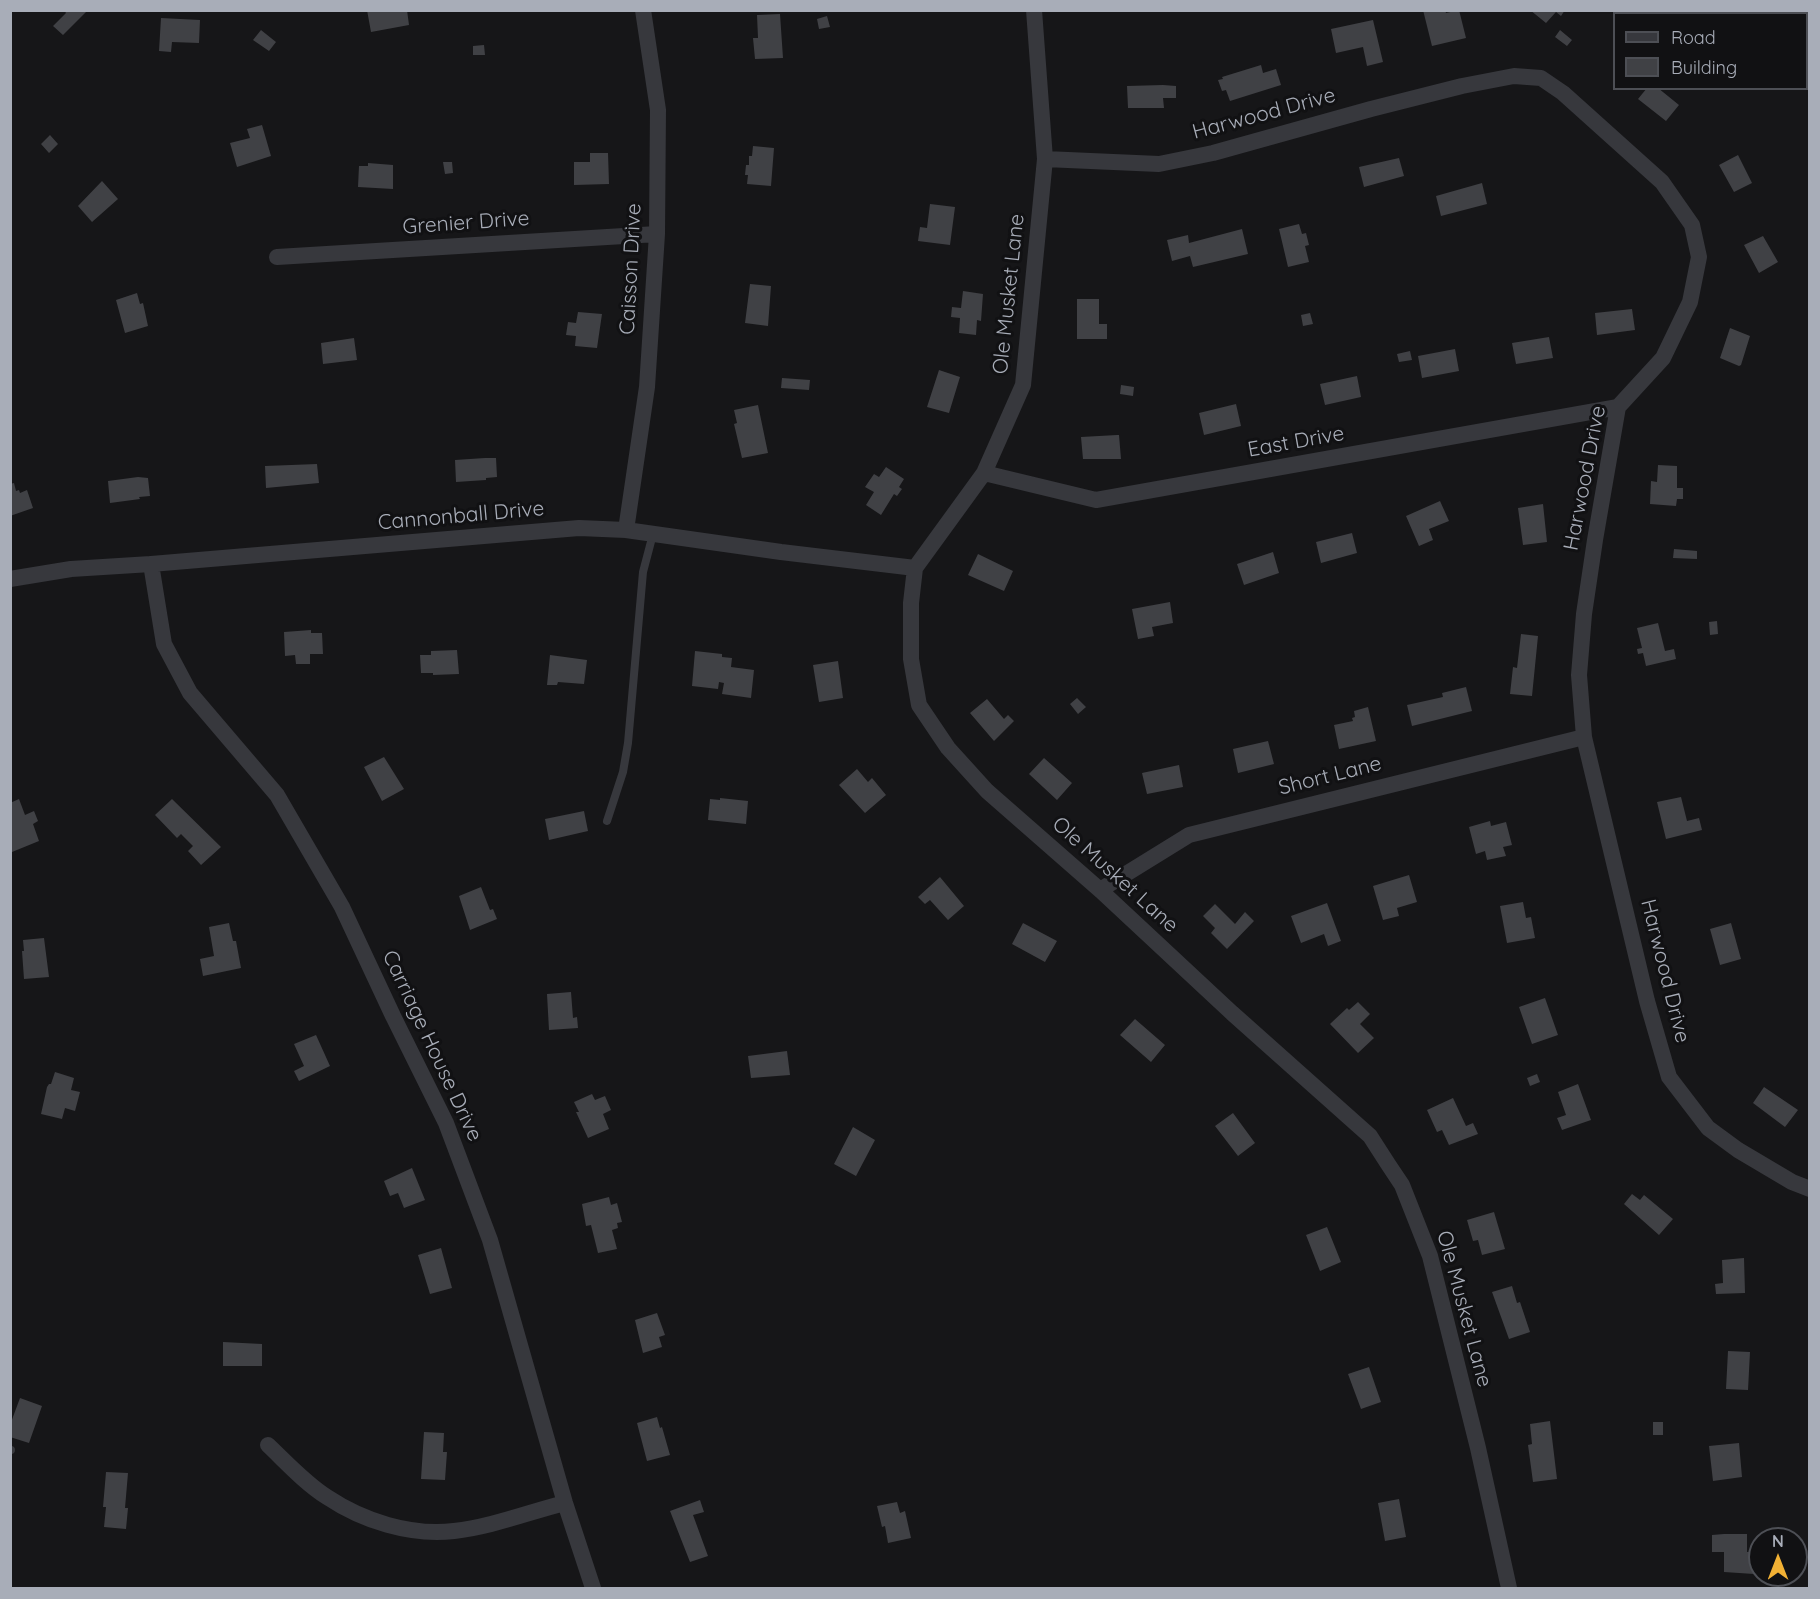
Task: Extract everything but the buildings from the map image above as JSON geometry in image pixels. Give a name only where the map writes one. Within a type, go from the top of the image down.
[{"type":"street","name":"Caisson Drive","points":[[626,530],[646,387],[657,234],[658,110],[643,10]]},
{"type":"street","points":[[1034,10],[1045,159]]},
{"type":"street","name":"Harwood Drive","points":[[1045,159],[1159,164],[1213,153],[1462,86],[1514,76],[1541,78],[1581,108],[1662,182],[1692,225],[1699,257],[1690,302],[1663,358],[1618,407],[1594,540],[1584,614],[1580,675],[1584,737],[1647,1000],[1669,1077],[1708,1128],[1738,1150],[1792,1182],[1809,1189]]},
{"type":"street","name":"Ole Musket Lane","points":[[1045,159],[1023,385],[984,473],[915,568],[911,603],[911,659],[919,705],[948,748],[987,791],[1100,890],[1232,1013],[1370,1136],[1402,1185],[1430,1256],[1478,1448],[1509,1588]]},
{"type":"street","name":"Grenier Drive","points":[[278,257],[657,234]]},
{"type":"street","name":"East Drive","points":[[984,473],[1096,500],[1618,407]]},
{"type":"street","name":"Cannonball Drive","points":[[10,579],[71,568],[151,564],[579,528],[626,530],[915,568]]},
{"type":"street","name":"Carriage House Drive","points":[[151,564],[164,644],[190,693],[278,795],[342,907],[446,1123],[490,1240],[565,1503],[593,1588]]},
{"type":"street","name":"Short Lane","points":[[1100,890],[1189,835],[1584,737]]},
{"type":"street","points":[[268,1445],[302,1478],[327,1497],[354,1512],[390,1526],[409,1530],[453,1532],[565,1503]]},
{"type":"lane","points":[[606,821],[623,772],[628,743],[643,573],[653,534]]}]
